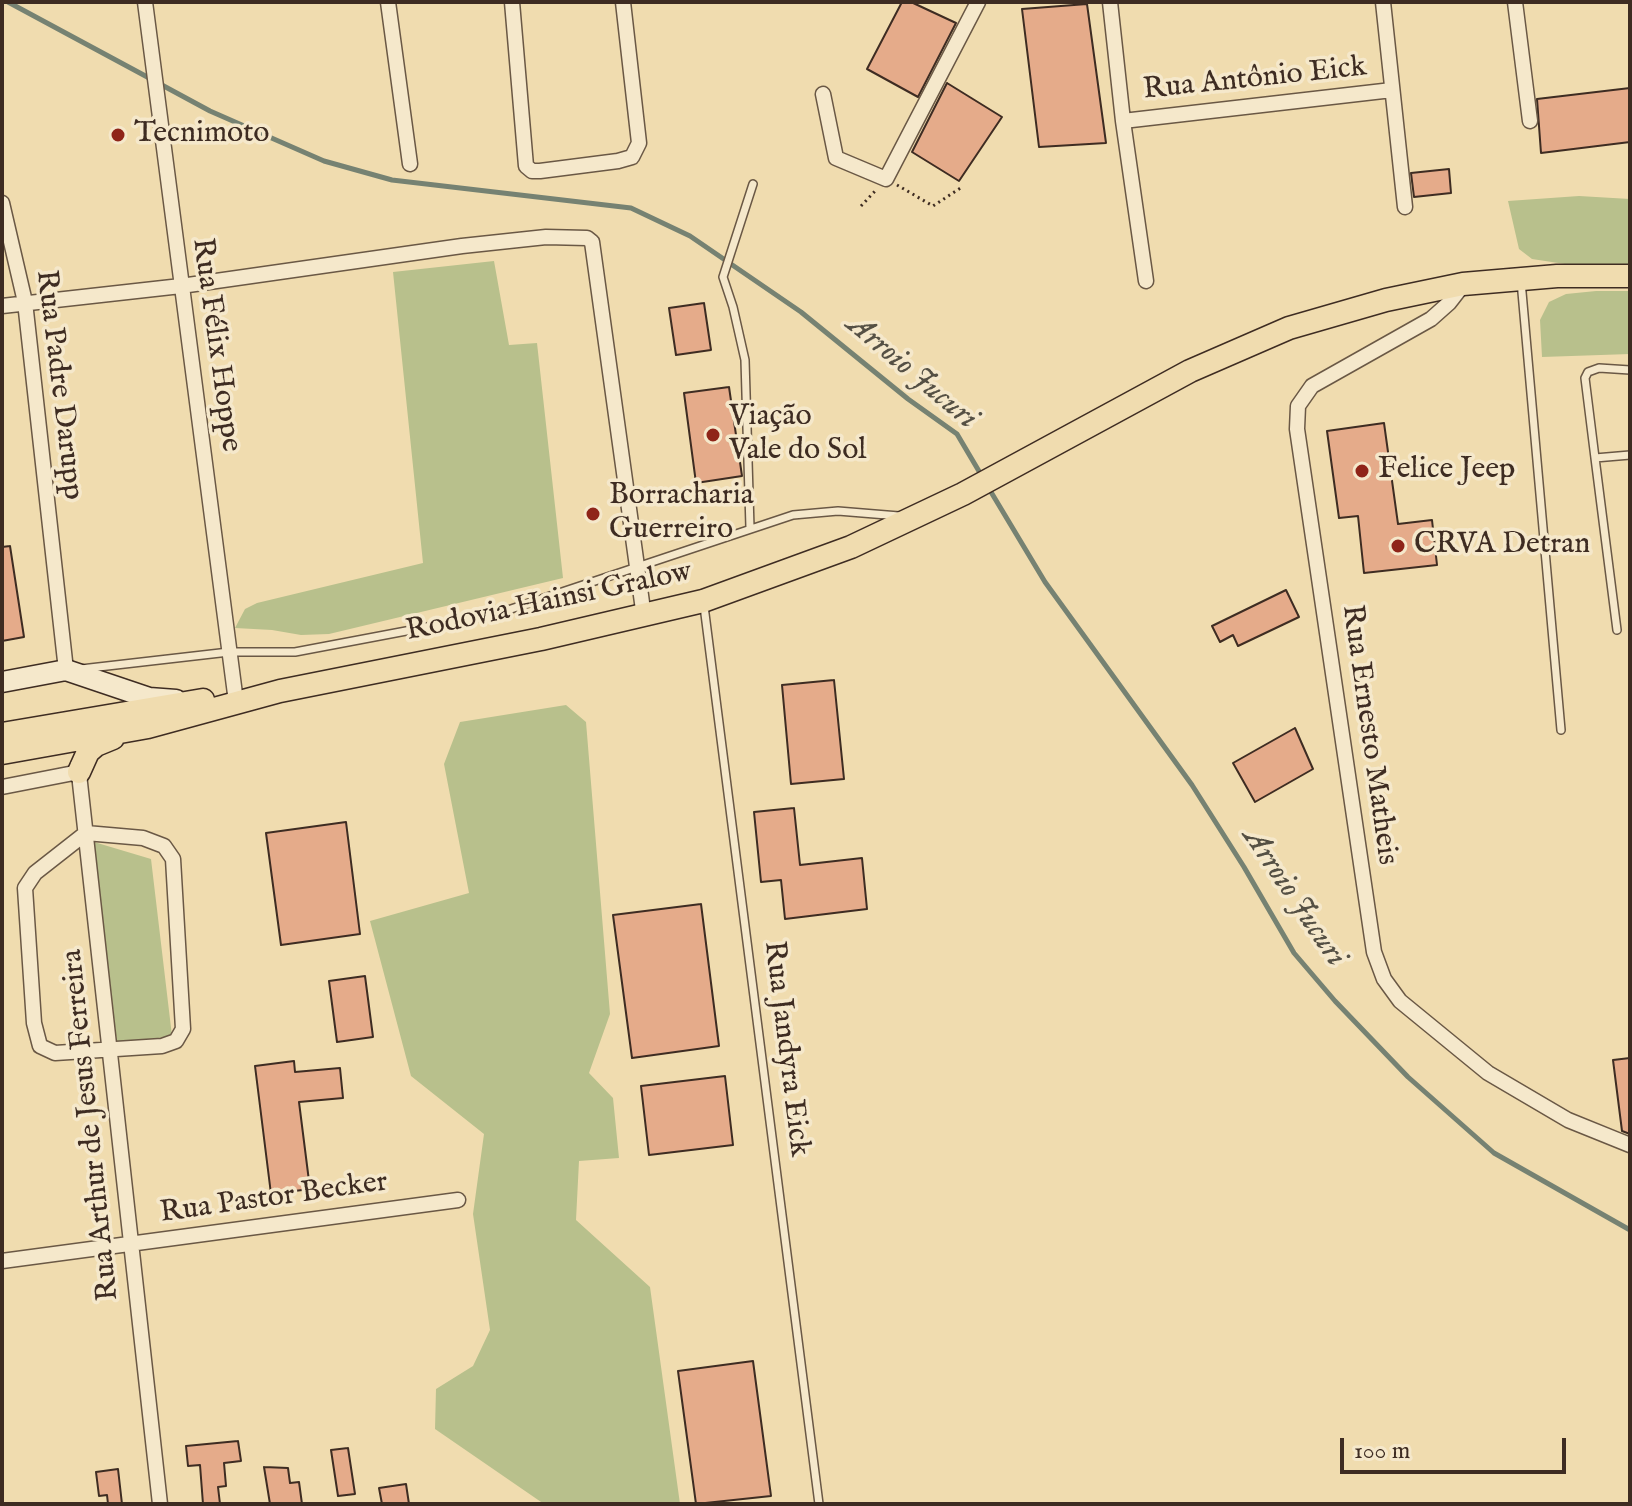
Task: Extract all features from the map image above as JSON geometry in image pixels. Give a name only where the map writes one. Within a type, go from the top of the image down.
[{"type":"main road","name":"Rodovia Hainsi Gralow","points":[[2,753],[165,723],[280,691],[644,617],[703,601],[851,547],[963,494],[1190,371],[1289,328],[1361,307],[1463,284],[1630,276]]},
{"type":"main road","points":[[2,682],[66,670],[149,698],[168,700],[227,696]]},
{"type":"main road","name":"Rodovia Hainsi Gralow","points":[[2,734],[227,696],[280,691]]},
{"type":"main road","points":[[79,772],[88,752],[96,745],[165,723]]},
{"type":"street","name":"Rua Félix Hoppe","points":[[145,2],[229,652],[227,696]]},
{"type":"street","points":[[388,2],[410,164]]},
{"type":"street","points":[[512,2],[526,166],[532,171],[540,171],[618,161],[632,157],[639,143],[623,2]]},
{"type":"street","points":[[823,94],[836,158],[886,179],[978,2]]},
{"type":"street","points":[[1110,2],[1146,281]]},
{"type":"street","points":[[1383,2],[1405,207]]},
{"type":"street","points":[[1515,2],[1530,121]]},
{"type":"street","name":"Rua Antônio Eick","points":[[1123,121],[1392,90]]},
{"type":"street","name":"Rua Padre Darupp","points":[[2,203],[25,302],[66,670]]},
{"type":"street","points":[[2,306],[181,286],[462,246],[546,237],[587,238],[592,242],[644,617]]},
{"type":"street","name":"Rua Ernesto Matheis","points":[[1463,284],[1449,303],[1431,319],[1312,386],[1298,406],[1297,429],[1374,952],[1384,979],[1400,1001],[1488,1073],[1557,1114],[1630,1145]]},
{"type":"street","name":"Rua Arthur de Jesus Ferreira","points":[[74,740],[160,1504]]},
{"type":"street","points":[[2,787],[79,772]]},
{"type":"street","points":[[86,833],[143,838],[164,846],[173,859],[183,1029],[176,1041],[162,1046],[55,1053],[40,1046],[34,1023],[25,888],[35,873],[86,833]]},
{"type":"street","name":"Rua Pastor Becker","points":[[2,1261],[458,1200]]},
{"type":"lane","points":[[750,528],[745,360],[723,277],[753,184]]},
{"type":"lane","points":[[1521,279],[1561,730]]},
{"type":"lane","points":[[1617,630],[1585,378],[1588,372],[1599,368],[1630,370]]},
{"type":"lane","points":[[1595,458],[1630,455]]},
{"type":"lane","points":[[66,670],[229,652],[295,652],[496,614],[793,515],[838,511],[913,518]]},
{"type":"lane","name":"Rua Jandyra Eick","points":[[703,601],[819,1504]]},
{"type":"path","points":[[861,206],[886,179],[933,206],[962,187]]},
{"type":"green space","points":[[1579,196],[1630,199],[1630,268],[1532,259],[1519,249],[1508,201]]},
{"type":"green space","points":[[494,261],[509,345],[537,343],[563,578],[329,634],[301,635],[235,628],[245,609],[257,603],[423,563],[393,272]]},
{"type":"green space","points":[[1630,291],[1630,354],[1542,357],[1540,320],[1549,302],[1566,294]]},
{"type":"green space","points":[[566,705],[586,722],[610,1014],[589,1073],[613,1098],[619,1158],[579,1161],[576,1220],[650,1287],[680,1504],[544,1504],[435,1429],[436,1389],[473,1366],[490,1330],[473,1214],[484,1134],[411,1076],[370,921],[469,893],[444,764],[460,722]]},
{"type":"green space","points":[[94,842],[151,859],[172,1036],[117,1044]]},
{"type":"building","points":[[902,2],[911,2],[956,23],[918,97],[867,69]]},
{"type":"building","points":[[1087,4],[1106,143],[1039,147],[1022,9]]},
{"type":"building","points":[[947,83],[1002,117],[959,181],[912,152]]},
{"type":"building","points":[[1630,88],[1630,142],[1541,153],[1537,99]]},
{"type":"building","points":[[1449,169],[1451,193],[1414,197],[1411,173]]},
{"type":"building","points":[[704,303],[711,350],[676,355],[669,308]]},
{"type":"building","name":"Viação Vale do Sol","points":[[729,387],[742,476],[696,483],[684,393]]},
{"type":"building","points":[[1384,423],[1398,524],[1432,520],[1437,565],[1364,573],[1358,516],[1339,518],[1327,431]]},
{"type":"building","points":[[10,546],[24,637],[2,641],[2,547]]},
{"type":"building","points":[[1286,590],[1299,617],[1238,646],[1233,635],[1220,642],[1212,626]]},
{"type":"building","points":[[834,680],[844,779],[791,784],[782,685]]},
{"type":"building","points":[[1295,728],[1313,769],[1255,802],[1233,763]]},
{"type":"building","points":[[794,808],[800,865],[862,858],[867,909],[785,919],[781,880],[761,882],[754,812]]},
{"type":"building","points":[[346,822],[360,934],[281,945],[266,833]]},
{"type":"building","points":[[701,904],[719,1046],[632,1058],[613,915]]},
{"type":"building","points":[[365,976],[373,1037],[337,1042],[329,981]]},
{"type":"building","points":[[1630,1058],[1630,1134],[1622,1131],[1613,1060]]},
{"type":"building","points":[[294,1061],[295,1072],[340,1068],[343,1098],[299,1102],[310,1189],[271,1194],[255,1066]]},
{"type":"building","points":[[725,1076],[733,1145],[649,1155],[641,1086]]},
{"type":"building","points":[[753,1361],[771,1496],[696,1504],[678,1371]]},
{"type":"building","points":[[238,1441],[241,1461],[224,1463],[226,1486],[218,1487],[220,1504],[203,1504],[200,1465],[188,1466],[186,1446]]},
{"type":"building","points":[[348,1448],[355,1494],[338,1496],[331,1450]]},
{"type":"building","points":[[264,1467],[288,1468],[290,1483],[299,1482],[302,1504],[270,1504]]},
{"type":"building","points":[[118,1469],[122,1504],[108,1504],[107,1495],[99,1496],[96,1472]]},
{"type":"building","points":[[406,1484],[409,1504],[382,1504],[379,1488]]},
{"type":"waterway","name":"Arroio Jucuri","points":[[8,2],[151,79]]},
{"type":"waterway","name":"Arroio Jucuri","points":[[160,84],[210,111],[324,161],[392,180],[631,208],[690,236],[801,312],[908,399],[957,434],[983,478]]},
{"type":"waterway","name":"Arroio Jucuri","points":[[988,487],[1045,582],[1192,785],[1294,953],[1335,1001],[1408,1077],[1494,1153],[1630,1230]]},
{"type":"place","name":"Tecnimoto","points":[[118,135]]},
{"type":"place","name":"Viação Vale do Sol","points":[[713,435]]},
{"type":"place","name":"Felice Jeep","points":[[1362,471]]},
{"type":"place","name":"Borracharia Guerreiro","points":[[593,514]]},
{"type":"place","name":"CRVA Detran","points":[[1398,546]]}]
